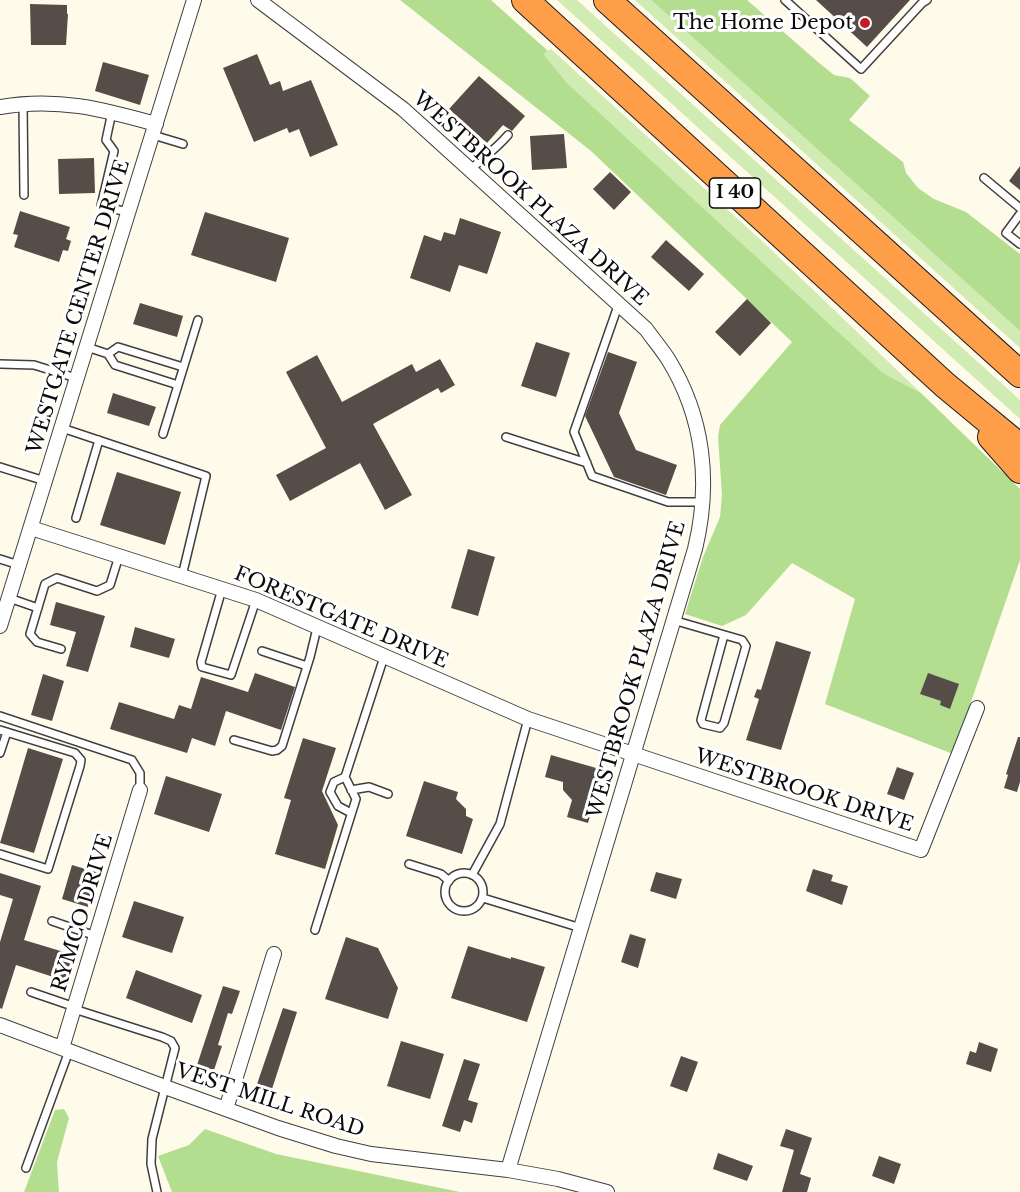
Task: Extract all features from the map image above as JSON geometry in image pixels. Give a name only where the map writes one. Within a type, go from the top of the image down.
[{"type":"highway","name":"I 40","points":[[525,0],[945,386],[1020,447]]},
{"type":"highway","name":"I 40","points":[[607,0],[1020,374]]},
{"type":"highway","points":[[945,386],[1020,470]]},
{"type":"street","name":"WESTGATE CENTER DRIVE","points":[[0,626],[194,0]]},
{"type":"street","name":"WESTBROOK PLAZA DRIVE","points":[[258,0],[403,109],[646,329],[668,358],[679,380],[692,411],[701,445],[704,485],[701,522],[695,549],[508,1170]]},
{"type":"street","points":[[0,107],[23,104],[69,104],[111,112],[155,129]]},
{"type":"street","name":"FORESTGATE DRIVE","points":[[31,528],[256,600],[528,719],[632,754]]},
{"type":"street","name":"WESTBROOK DRIVE","points":[[632,754],[921,850],[977,708]]},
{"type":"street","name":"RYMCO DRIVE","points":[[66,1050],[74,1008],[140,790]]},
{"type":"street","points":[[226,1109],[274,954]]},
{"type":"street","name":"VEST MILL ROAD","points":[[0,1025],[278,1128],[336,1146],[370,1154],[508,1170],[558,1179],[607,1192]]},
{"type":"lane","points":[[785,0],[861,69],[927,0]]},
{"type":"lane","points":[[23,104],[24,195]]},
{"type":"lane","points":[[111,112],[106,140],[114,151],[101,206],[129,212]]},
{"type":"lane","points":[[155,129],[183,144]]},
{"type":"lane","points":[[470,170],[492,153],[508,135]]},
{"type":"lane","points":[[984,178],[1020,208]]},
{"type":"lane","points":[[1020,214],[1006,233],[1020,244]]},
{"type":"lane","points":[[619,303],[574,432],[592,476],[668,502],[702,502]]},
{"type":"lane","points":[[163,434],[198,320]]},
{"type":"lane","points":[[87,347],[108,354],[115,365],[178,385]]},
{"type":"lane","points":[[108,354],[118,347],[183,367]]},
{"type":"lane","points":[[0,364],[34,365],[77,378]]},
{"type":"lane","points":[[62,428],[206,476],[182,576]]},
{"type":"lane","points":[[506,437],[587,463]]},
{"type":"lane","points":[[76,518],[99,440]]},
{"type":"lane","points":[[0,467],[45,481]]},
{"type":"lane","points":[[61,649],[37,642],[30,634],[45,584],[57,578],[97,591],[110,585],[119,556]]},
{"type":"lane","points":[[0,559],[19,565]]},
{"type":"lane","points":[[222,589],[201,662],[202,667],[231,675],[256,600]]},
{"type":"lane","points":[[9,598],[38,608]]},
{"type":"lane","points":[[673,620],[742,640],[746,646],[724,723],[720,728],[703,724],[701,720],[724,635]]},
{"type":"lane","points":[[234,740],[272,751],[282,746],[317,627]]},
{"type":"lane","points":[[262,651],[307,666]]},
{"type":"lane","points":[[315,930],[356,799],[345,777],[384,657]]},
{"type":"lane","points":[[0,716],[132,760],[140,773],[140,790]]},
{"type":"lane","points":[[472,875],[500,824],[528,719]]},
{"type":"lane","points":[[0,753],[3,731],[75,753],[81,760],[48,869],[0,854]]},
{"type":"lane","points":[[345,777],[334,782],[330,792],[338,806],[351,813]]},
{"type":"lane","points":[[351,790],[369,787],[388,794]]},
{"type":"lane","points":[[409,864],[441,874],[449,881]]},
{"type":"lane","points":[[461,873],[472,875],[483,885],[483,898],[475,909],[457,911],[447,903],[445,890],[455,875],[461,873]]},
{"type":"lane","points":[[483,898],[581,928]]},
{"type":"lane","points":[[52,921],[96,936]]},
{"type":"lane","points":[[31,992],[171,1041],[175,1048],[174,1057],[155,1123],[151,1148],[151,1164],[157,1192]]},
{"type":"lane","points":[[26,1168],[66,1050]]},
{"type":"green space","points":[[400,0],[491,0],[548,51],[543,54],[567,83],[883,373],[921,393],[1020,489],[1020,560],[953,754],[825,704],[855,599],[792,563],[746,615],[722,626],[685,614],[703,557],[720,517],[722,495],[718,437],[720,425],[792,342],[591,151]]},
{"type":"green space","points":[[557,0],[577,0],[1020,400],[1020,419]]},
{"type":"green space","points":[[635,0],[651,0],[1020,331],[1020,348]]},
{"type":"green space","points":[[651,0],[747,0],[834,75],[850,78],[870,96],[849,120],[903,162],[906,173],[918,188],[934,199],[966,212],[1020,254],[1020,331]]},
{"type":"green space","points":[[551,49],[763,242],[921,393],[883,373],[567,83],[542,54]]},
{"type":"green space","points":[[64,1109],[69,1118],[57,1162],[59,1192],[24,1192],[55,1110]]},
{"type":"green space","points":[[205,1129],[276,1154],[460,1192],[172,1192],[158,1156],[189,1145]]},
{"type":"building","name":"The Home Depot","points":[[816,0],[910,0],[867,47]]},
{"type":"building","points":[[30,4],[67,5],[66,45],[31,45]]},
{"type":"building","points":[[257,54],[270,85],[280,81],[283,91],[311,80],[338,145],[310,157],[299,129],[289,133],[287,128],[254,142],[223,68]]},
{"type":"building","points":[[103,62],[149,75],[140,105],[95,91]]},
{"type":"building","points":[[479,76],[525,116],[512,131],[503,125],[487,143],[449,109]]},
{"type":"building","points":[[564,134],[567,168],[532,170],[530,136]]},
{"type":"building","points":[[94,158],[95,193],[59,194],[58,159]]},
{"type":"building","points":[[1020,166],[1020,190],[1009,181]]},
{"type":"building","points":[[610,172],[631,192],[614,210],[593,189]]},
{"type":"building","points":[[20,211],[70,227],[66,239],[71,241],[68,251],[63,250],[59,262],[14,247],[18,235],[13,234]]},
{"type":"building","points":[[205,212],[289,238],[276,282],[191,255]]},
{"type":"building","points":[[460,218],[501,232],[487,274],[459,265],[450,292],[410,278],[424,235],[441,241],[444,232],[455,235]]},
{"type":"building","points":[[666,240],[704,274],[689,291],[651,257]]},
{"type":"building","points":[[747,299],[771,323],[740,356],[715,332]]},
{"type":"building","points":[[140,303],[183,316],[177,337],[133,324]]},
{"type":"building","points":[[536,342],[570,353],[556,397],[521,386]]},
{"type":"building","points":[[608,352],[637,362],[619,413],[636,450],[677,465],[666,495],[614,477],[585,416]]},
{"type":"building","points":[[317,355],[342,402],[412,364],[416,372],[440,359],[455,385],[441,393],[438,388],[373,424],[412,495],[385,510],[360,463],[290,501],[276,475],[326,448],[286,372]]},
{"type":"building","points":[[113,393],[156,407],[149,426],[107,413]]},
{"type":"building","points":[[117,472],[181,492],[165,545],[100,525]]},
{"type":"building","points":[[468,549],[495,557],[478,616],[451,608]]},
{"type":"building","points":[[56,602],[105,616],[88,672],[66,666],[76,632],[50,625]]},
{"type":"building","points":[[135,627],[175,639],[169,658],[130,647]]},
{"type":"building","points":[[776,641],[811,652],[781,750],[746,740],[759,699],[754,697],[757,689],[761,690]]},
{"type":"building","points":[[255,673],[295,687],[281,730],[226,711],[215,746],[192,738],[187,753],[110,729],[119,702],[174,719],[179,705],[191,709],[201,677],[248,692]]},
{"type":"building","points":[[928,673],[959,684],[950,709],[940,705],[941,701],[920,694]]},
{"type":"building","points":[[43,674],[64,681],[52,721],[31,715]]},
{"type":"building","points":[[1018,737],[1020,737],[1020,782],[1017,792],[1004,788]]},
{"type":"building","points":[[303,738],[336,748],[322,791],[338,825],[325,869],[275,854],[291,800],[284,798]]},
{"type":"building","points":[[28,748],[63,759],[34,853],[0,843]]},
{"type":"building","points":[[551,755],[603,770],[588,823],[567,817],[572,800],[563,790],[563,782],[545,777]]},
{"type":"building","points":[[897,767],[914,773],[904,800],[887,794]]},
{"type":"building","points":[[166,776],[222,794],[209,832],[154,814]]},
{"type":"building","points":[[424,781],[458,792],[456,799],[466,809],[466,816],[473,819],[462,854],[406,836]]},
{"type":"building","points":[[72,865],[99,873],[88,907],[62,899]]},
{"type":"building","points":[[813,869],[833,875],[831,881],[848,886],[842,905],[806,891]]},
{"type":"building","points":[[656,872],[682,879],[676,899],[650,891]]},
{"type":"building","points":[[0,873],[41,886],[24,940],[74,955],[66,981],[16,965],[2,1009],[0,1008],[0,942],[13,899],[0,895]]},
{"type":"building","points":[[134,901],[184,917],[172,953],[122,937]]},
{"type":"building","points":[[630,934],[646,939],[638,968],[621,962]]},
{"type":"building","points":[[346,937],[378,948],[398,988],[388,1019],[325,999]]},
{"type":"building","points":[[468,946],[545,967],[527,1022],[451,998]]},
{"type":"building","points":[[136,970],[202,995],[192,1023],[126,998]]},
{"type":"building","points":[[223,986],[240,991],[232,1014],[228,1013],[218,1045],[222,1046],[214,1070],[197,1065]]},
{"type":"building","points":[[283,1008],[297,1012],[271,1092],[256,1087]]},
{"type":"building","points":[[401,1041],[444,1054],[430,1099],[387,1086]]},
{"type":"building","points":[[979,1042],[998,1049],[991,1072],[966,1064],[970,1051],[976,1053]]},
{"type":"building","points":[[681,1056],[698,1062],[687,1092],[670,1086]]},
{"type":"building","points":[[464,1059],[480,1064],[468,1100],[478,1103],[472,1123],[464,1120],[460,1132],[442,1126]]},
{"type":"building","points":[[786,1129],[812,1138],[800,1174],[811,1178],[807,1192],[782,1192],[794,1150],[780,1146]]},
{"type":"building","points":[[718,1153],[753,1166],[747,1181],[713,1169]]},
{"type":"building","points":[[879,1156],[901,1164],[894,1184],[872,1176]]},
{"type":"place","name":"The Home Depot","points":[[865,23]]}]
